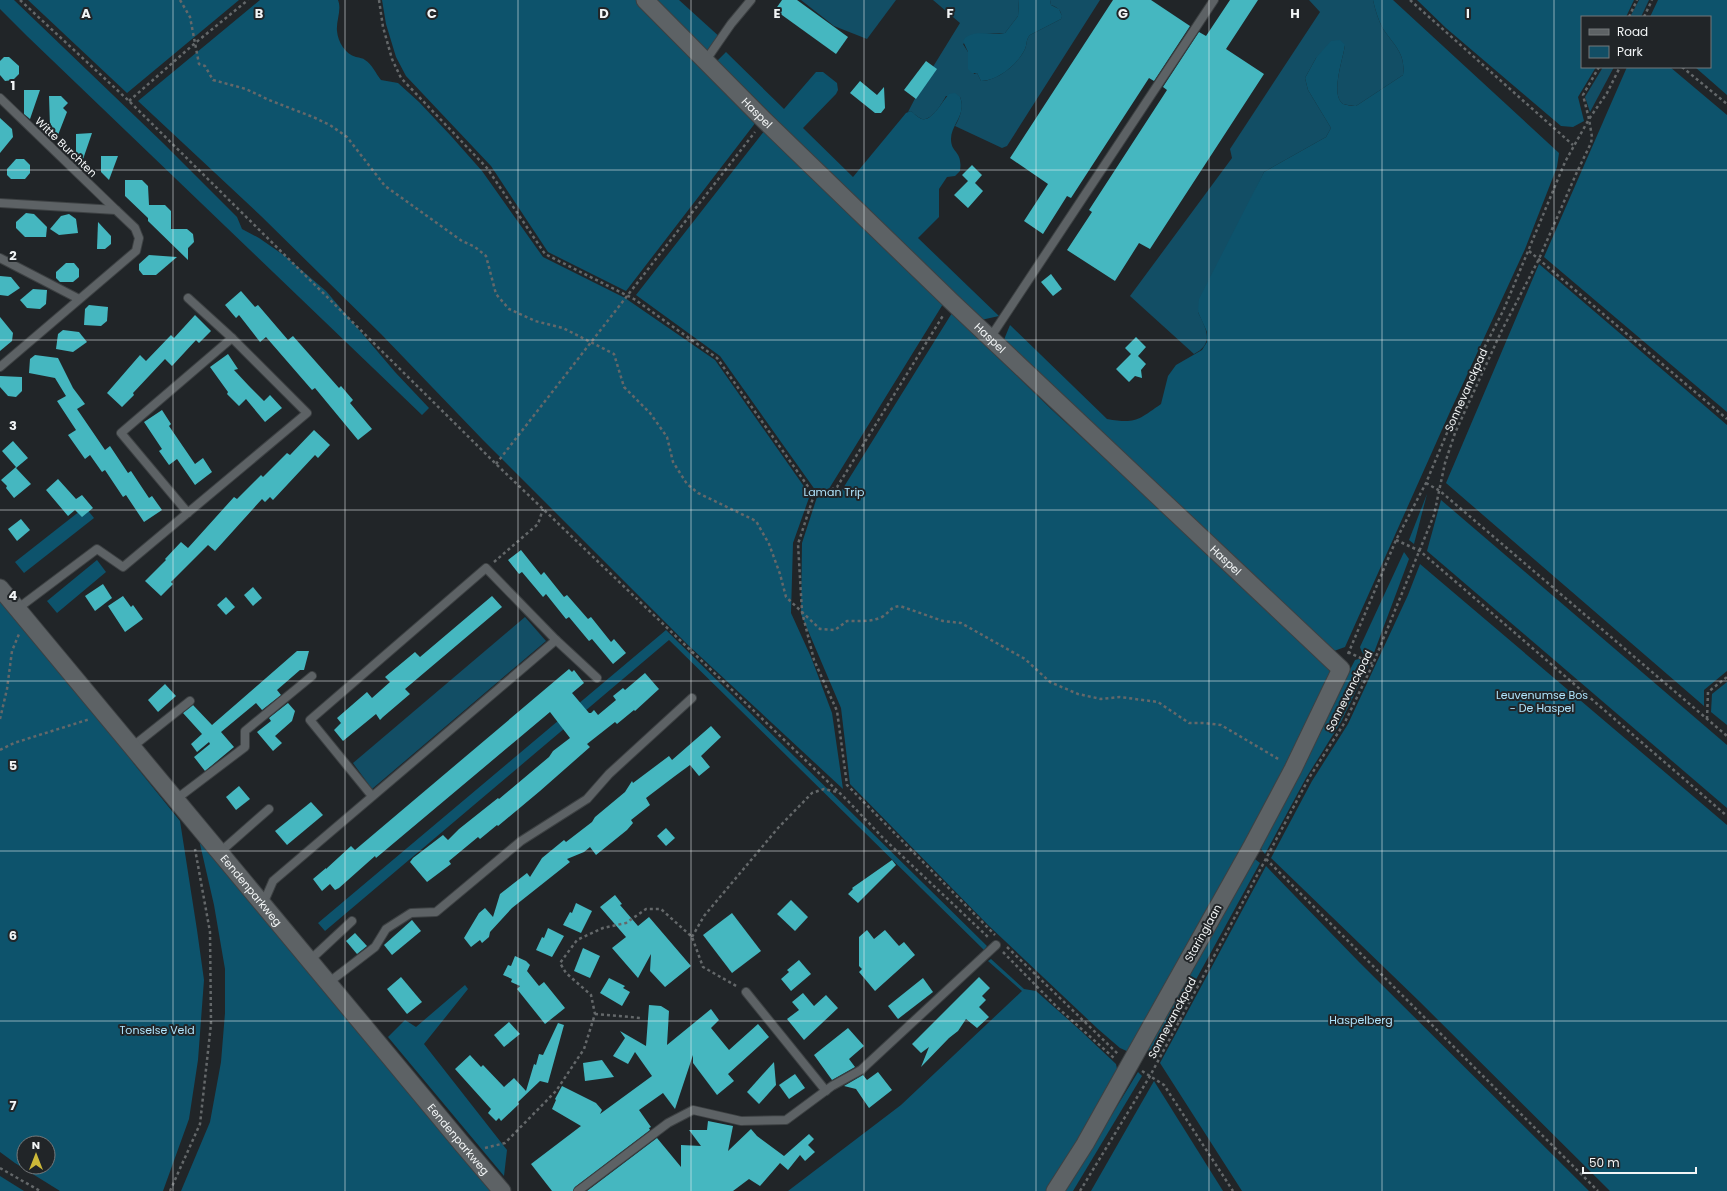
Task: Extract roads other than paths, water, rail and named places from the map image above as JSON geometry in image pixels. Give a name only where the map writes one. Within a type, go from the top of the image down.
[{"type":"street","name":"Haspel","points":[[645,0],[764,120],[952,302],[1341,669]]},
{"type":"street","name":"Eendenparkweg","points":[[0,588],[219,853],[502,1191]]},
{"type":"street","name":"Staringlaan","points":[[1055,1191],[1085,1144],[1129,1067],[1293,769],[1341,669]]},
{"type":"lane","points":[[706,60],[731,24],[751,0]]},
{"type":"lane","points":[[990,338],[1214,0]]},
{"type":"lane","name":"Witte Burchten","points":[[0,100],[135,228],[139,238],[136,251],[0,367]]},
{"type":"lane","points":[[0,203],[116,210]]},
{"type":"lane","points":[[0,258],[79,299]]},
{"type":"lane","points":[[21,614],[97,549],[123,567],[307,413],[232,338],[188,298]]},
{"type":"lane","points":[[188,513],[121,433],[232,338]]},
{"type":"lane","points":[[372,796],[310,720],[486,568],[556,640],[597,678]]},
{"type":"lane","points":[[263,905],[273,881],[556,640]]},
{"type":"lane","points":[[175,800],[245,747],[245,731],[312,676]]},
{"type":"lane","points":[[328,983],[375,947],[386,929],[411,913],[436,912],[521,841],[587,799],[609,774],[692,698]]},
{"type":"lane","points":[[132,748],[190,701]]},
{"type":"lane","points":[[219,853],[270,809]]},
{"type":"lane","points":[[309,961],[352,921]]},
{"type":"lane","points":[[578,1191],[668,1123],[693,1110],[740,1121],[786,1120],[826,1091],[861,1070],[1000,943]]},
{"type":"lane","points":[[746,992],[826,1091]]},
{"type":"park label","name":"Laman Trip","points":[[834,492]]},
{"type":"park label","name":"Leuvenumse Bos - De Haspel","points":[[1542,701]]},
{"type":"park label","name":"Haspelberg","points":[[1361,1020]]},
{"type":"park label","name":"Tonselse Veld","points":[[157,1030]]}]
